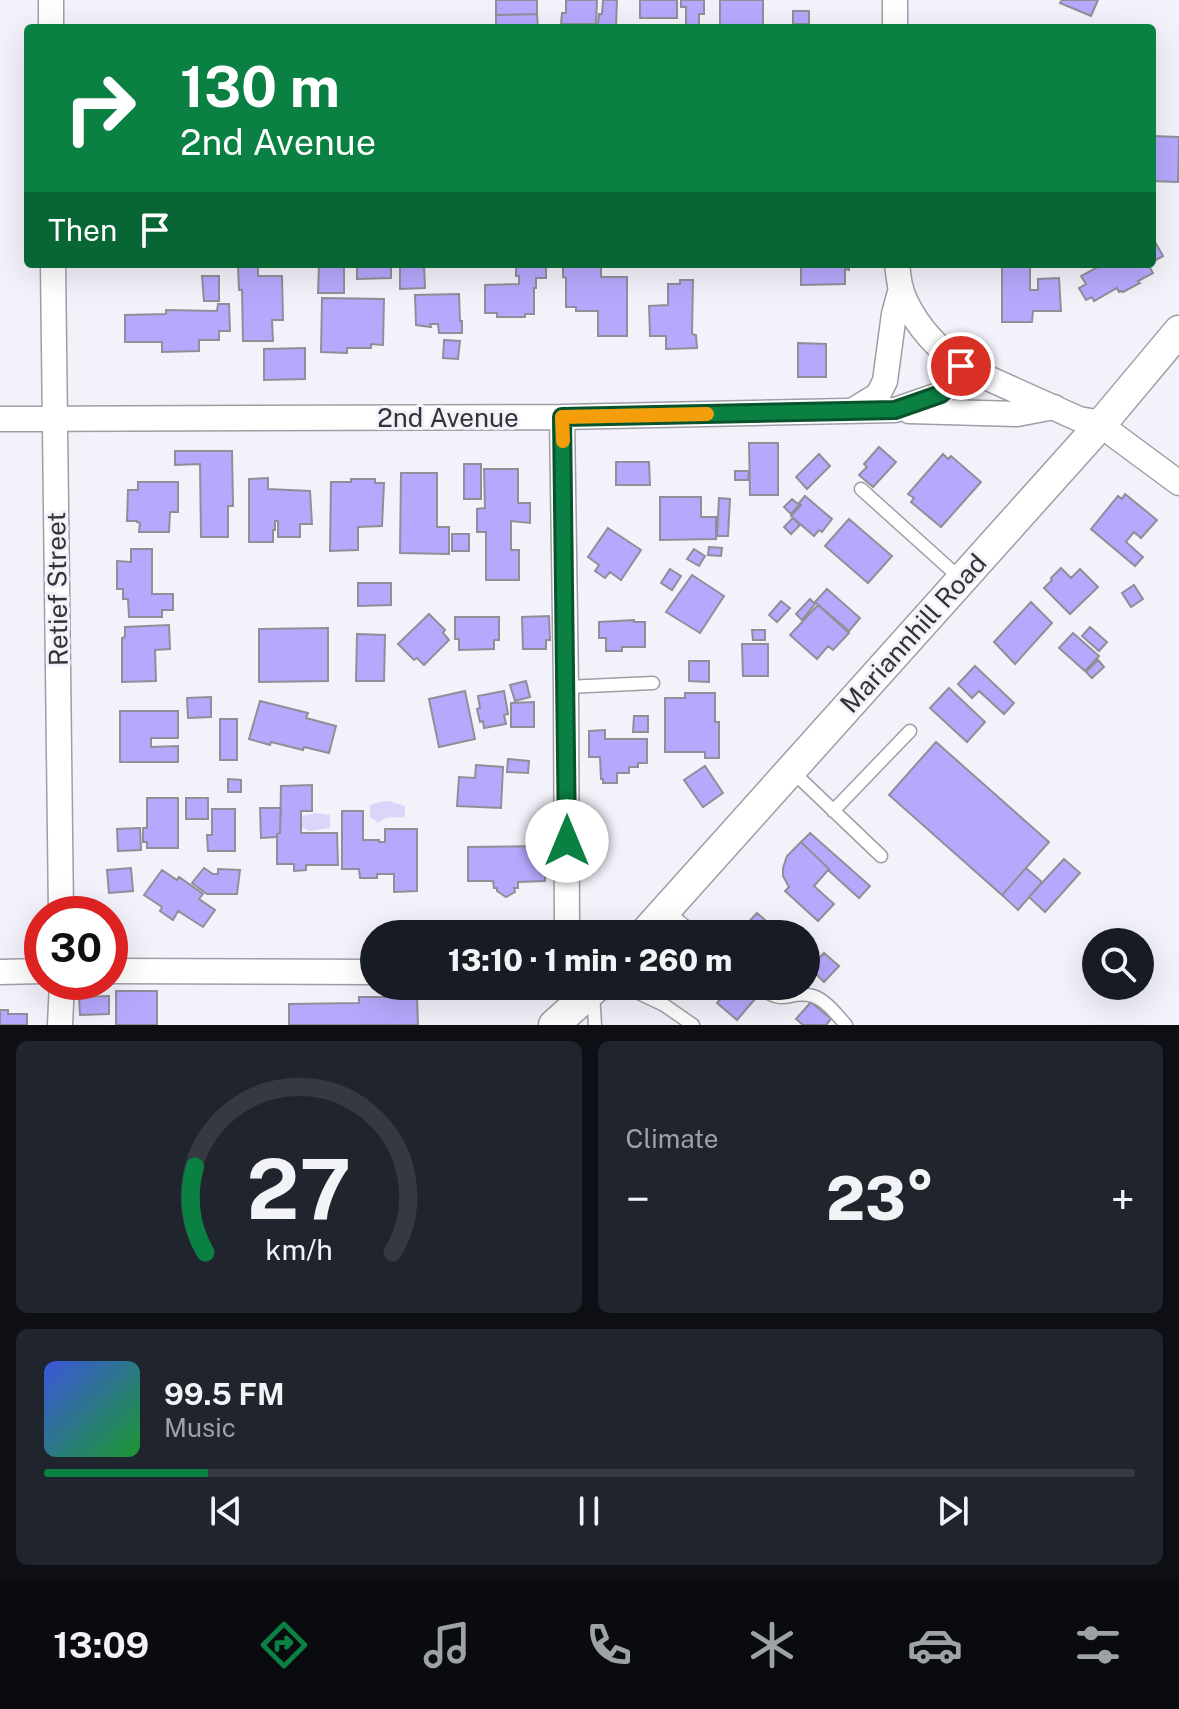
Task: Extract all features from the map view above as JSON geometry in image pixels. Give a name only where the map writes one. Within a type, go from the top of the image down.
[{"type":"street","points":[[51,0],[51,24]]},
{"type":"street","points":[[895,0],[895,24]]},
{"type":"street","name":"Retief Street","points":[[53,268],[61,896]]},
{"type":"street","points":[[899,276],[908,306],[923,329],[941,351],[961,366],[1079,419],[1102,423],[1179,483]]},
{"type":"street","points":[[852,411],[878,395],[885,381],[899,276]]},
{"type":"street","name":"Mariannhill Road","points":[[656,920],[1102,423],[1179,331]]},
{"type":"street","name":"2nd Avenue","points":[[895,410],[941,394],[953,383],[961,366]]},
{"type":"street","name":"2nd Avenue","points":[[0,419],[562,417],[895,410],[1017,414],[1054,407]]},
{"type":"street","points":[[562,417],[567,920]]},
{"type":"street","points":[[0,972],[24,971]]},
{"type":"street","points":[[128,971],[360,972]]},
{"type":"street","points":[[60,1025],[61,1000]]},
{"type":"street","points":[[554,1025],[584,1000]]},
{"type":"lane","points":[[861,489],[961,579]]},
{"type":"lane","points":[[566,687],[653,683]]},
{"type":"lane","points":[[833,811],[910,731]]},
{"type":"lane","points":[[791,770],[881,856]]},
{"type":"lane","points":[[665,910],[678,920]]},
{"type":"lane","points":[[820,999],[846,1025]]},
{"type":"lane","points":[[653,1000],[693,1025]]},
{"type":"shaded area","points":[[389,801],[405,806],[405,817],[388,818],[379,823],[370,817],[370,805]]},
{"type":"shaded area","points":[[316,813],[330,815],[330,828],[309,831],[302,827],[302,816]]},
{"type":"building","points":[[496,0],[537,0],[537,14],[496,15]]},
{"type":"building","points":[[566,0],[597,0],[596,24],[561,24],[562,13],[566,13]]},
{"type":"building","points":[[603,0],[617,0],[616,24],[598,24],[599,14],[602,14]]},
{"type":"building","points":[[640,0],[677,0],[677,18],[640,18]]},
{"type":"building","points":[[681,0],[704,0],[704,14],[699,14],[699,24],[686,24],[686,7],[681,7]]},
{"type":"building","points":[[720,0],[763,0],[763,24],[720,24]]},
{"type":"building","points":[[1062,0],[1098,0],[1091,16],[1060,3]]},
{"type":"building","points":[[793,11],[809,11],[809,24],[793,24]]},
{"type":"building","points":[[537,14],[538,24],[496,24],[496,15]]},
{"type":"building","points":[[1156,136],[1179,137],[1178,182],[1156,181]]},
{"type":"building","points":[[1156,244],[1163,256],[1156,260]]},
{"type":"building","points":[[238,268],[258,268],[258,276],[282,276],[283,320],[272,320],[273,341],[243,341],[242,290],[239,290]]},
{"type":"building","points":[[319,268],[344,268],[344,293],[318,293]]},
{"type":"building","points":[[357,268],[391,268],[391,278],[357,279]]},
{"type":"building","points":[[400,268],[424,268],[425,288],[400,289]]},
{"type":"building","points":[[516,268],[546,268],[546,278],[536,278],[534,314],[497,317],[497,313],[485,313],[485,285],[519,284],[519,276],[516,276]]},
{"type":"building","points":[[563,268],[601,268],[601,277],[627,277],[627,336],[598,336],[598,311],[576,311],[576,307],[566,307],[566,278],[563,277]]},
{"type":"building","points":[[801,268],[849,268],[845,269],[845,284],[801,285]]},
{"type":"building","points":[[1002,268],[1030,268],[1030,290],[1038,290],[1038,279],[1059,278],[1061,311],[1033,311],[1032,322],[1002,322]]},
{"type":"building","points":[[1096,268],[1150,268],[1153,273],[1123,292],[1117,288],[1094,301],[1092,297],[1086,300],[1079,288],[1086,284],[1081,276]]},
{"type":"building","points":[[202,276],[219,276],[219,301],[204,301]]},
{"type":"building","points":[[680,280],[693,280],[692,334],[696,335],[697,348],[666,349],[666,336],[650,336],[649,306],[668,305],[668,284],[680,284]]},
{"type":"building","points":[[459,294],[462,333],[439,333],[438,324],[430,324],[431,327],[416,325],[415,295]]},
{"type":"building","points":[[322,298],[384,299],[383,345],[347,348],[347,353],[321,352]]},
{"type":"building","points":[[218,304],[229,304],[230,331],[219,331],[219,340],[199,340],[199,351],[162,352],[162,342],[125,342],[125,315],[166,314],[166,310],[217,311]]},
{"type":"building","points":[[444,340],[460,341],[458,359],[443,358]]},
{"type":"building","points":[[798,343],[826,344],[826,377],[798,377]]},
{"type":"building","points":[[305,348],[305,379],[264,380],[264,349]]},
{"type":"building","points":[[749,443],[778,443],[778,495],[750,495]]},
{"type":"building","points":[[879,447],[896,462],[873,487],[859,475]]},
{"type":"building","points":[[175,451],[232,451],[233,506],[228,506],[228,537],[201,537],[200,464],[175,465]]},
{"type":"building","points":[[819,454],[830,466],[807,489],[796,477]]},
{"type":"building","points":[[943,454],[948,459],[951,456],[981,482],[941,527],[911,502],[914,498],[908,494]]},
{"type":"building","points":[[616,462],[649,462],[650,485],[616,485]]},
{"type":"building","points":[[464,464],[481,464],[481,499],[464,499]]},
{"type":"building","points":[[484,469],[518,469],[518,503],[530,503],[530,523],[511,521],[511,550],[519,550],[519,580],[486,580],[486,532],[477,532],[477,509],[485,508]]},
{"type":"building","points":[[735,471],[749,471],[748,480],[735,480]]},
{"type":"building","points":[[401,473],[437,473],[437,527],[449,527],[449,554],[400,553]]},
{"type":"building","points":[[268,478],[268,489],[310,491],[312,524],[300,524],[300,537],[278,537],[278,521],[275,521],[273,542],[249,542],[249,479]]},
{"type":"building","points":[[351,479],[375,479],[375,483],[384,483],[382,526],[358,527],[358,550],[330,551],[331,482],[351,482]]},
{"type":"building","points":[[138,482],[178,482],[178,512],[170,512],[169,532],[139,532],[140,523],[127,521],[128,490],[138,490]]},
{"type":"building","points":[[1125,494],[1157,520],[1141,538],[1134,532],[1126,542],[1143,557],[1135,566],[1091,529],[1118,496],[1122,499]]},
{"type":"building","points":[[805,496],[832,519],[822,532],[819,530],[814,536],[791,516]]},
{"type":"building","points":[[660,497],[701,497],[701,517],[716,517],[716,539],[660,540]]},
{"type":"building","points":[[719,498],[730,499],[728,536],[717,536]]},
{"type":"building","points":[[792,499],[799,505],[791,514],[784,507]]},
{"type":"building","points":[[793,518],[800,525],[791,534],[784,527]]},
{"type":"building","points":[[849,519],[892,556],[868,583],[825,546]]},
{"type":"building","points":[[608,528],[641,550],[621,580],[610,572],[605,578],[595,571],[599,565],[588,557]]},
{"type":"building","points":[[452,534],[469,534],[469,551],[452,551]]},
{"type":"building","points":[[709,547],[722,548],[721,556],[708,555]]},
{"type":"building","points":[[131,549],[152,549],[152,594],[173,594],[173,610],[162,610],[162,617],[129,617],[128,599],[123,599],[123,589],[117,589],[117,561],[131,562]]},
{"type":"building","points":[[694,549],[705,556],[699,566],[687,559]]},
{"type":"building","points":[[1061,568],[1071,578],[1080,569],[1098,587],[1070,614],[1044,588]]},
{"type":"building","points":[[670,569],[681,576],[672,590],[661,583]]},
{"type":"building","points":[[692,575],[724,596],[700,633],[666,612]]},
{"type":"building","points":[[358,583],[391,583],[391,605],[358,606]]},
{"type":"building","points":[[1134,585],[1143,599],[1131,607],[1122,593]]},
{"type":"building","points":[[827,589],[860,618],[849,631],[815,602]]},
{"type":"building","points":[[810,599],[815,604],[802,620],[796,614]]},
{"type":"building","points":[[781,601],[790,608],[777,622],[769,615]]},
{"type":"building","points":[[1031,602],[1052,623],[1015,664],[994,642]]},
{"type":"building","points":[[818,605],[849,633],[833,650],[828,646],[817,659],[790,635]]},
{"type":"building","points":[[429,614],[445,630],[443,633],[449,640],[424,665],[398,644]]},
{"type":"building","points":[[549,616],[550,640],[546,640],[546,649],[523,649],[522,617]]},
{"type":"building","points":[[455,617],[499,617],[499,640],[494,640],[494,649],[459,650],[459,639],[455,639]]},
{"type":"building","points":[[599,622],[645,622],[645,647],[606,651],[606,638],[599,638]]},
{"type":"building","points":[[169,625],[170,649],[155,650],[156,681],[122,682],[125,627]]},
{"type":"building","points":[[1090,627],[1107,642],[1099,651],[1082,636]]},
{"type":"building","points":[[328,628],[328,681],[259,682],[259,629]]},
{"type":"building","points":[[752,630],[765,630],[765,640],[753,640]]},
{"type":"building","points":[[1073,633],[1099,656],[1085,671],[1059,648]]},
{"type":"building","points":[[357,634],[385,635],[384,681],[356,681]]},
{"type":"building","points":[[742,644],[768,644],[768,676],[743,676]]},
{"type":"building","points":[[1098,660],[1104,667],[1092,678],[1086,672]]},
{"type":"building","points":[[689,661],[709,661],[709,682],[689,681]]},
{"type":"building","points":[[975,666],[1014,703],[1004,714],[979,691],[972,698],[958,684]]},
{"type":"building","points":[[526,681],[530,697],[515,701],[510,685]]},
{"type":"building","points":[[949,688],[985,722],[967,742],[930,708]]},
{"type":"building","points":[[465,691],[475,739],[439,747],[429,699]]},
{"type":"building","points":[[504,691],[508,714],[504,715],[506,724],[484,728],[477,709],[480,708],[478,696]]},
{"type":"building","points":[[685,693],[715,693],[719,758],[705,758],[705,752],[665,752],[665,698],[685,698]]},
{"type":"building","points":[[211,697],[211,717],[188,718],[187,698]]},
{"type":"building","points":[[260,701],[308,713],[306,718],[336,726],[329,753],[249,739]]},
{"type":"building","points":[[534,702],[534,727],[511,727],[511,703]]},
{"type":"building","points":[[120,711],[178,711],[178,738],[151,738],[151,747],[178,746],[178,762],[120,762]]},
{"type":"building","points":[[634,716],[648,716],[648,732],[633,732]]},
{"type":"building","points":[[220,719],[237,719],[237,760],[220,760]]},
{"type":"building","points":[[605,730],[605,739],[647,739],[647,763],[629,767],[629,773],[617,773],[617,783],[603,783],[600,757],[589,757],[589,731]]},
{"type":"building","points":[[936,742],[1049,842],[1002,895],[889,795]]},
{"type":"building","points":[[508,759],[529,761],[528,773],[507,772]]},
{"type":"building","points":[[476,765],[503,767],[501,808],[457,806],[459,777],[475,778]]},
{"type":"building","points":[[705,766],[723,793],[703,807],[684,780]]},
{"type":"building","points":[[228,779],[241,780],[241,792],[228,792]]},
{"type":"building","points":[[312,785],[312,811],[301,811],[301,833],[337,833],[338,865],[306,865],[306,870],[294,871],[294,864],[277,864],[281,786]]},
{"type":"building","points":[[147,798],[178,798],[178,848],[147,848],[147,842],[143,842],[143,828],[147,828]]},
{"type":"building","points":[[186,798],[208,798],[208,819],[186,819]]},
{"type":"building","points":[[260,808],[281,808],[280,833],[277,837],[261,838]]},
{"type":"building","points":[[212,809],[235,809],[235,851],[208,851],[207,835],[212,835]]},
{"type":"building","points":[[342,811],[363,811],[363,840],[385,842],[385,829],[417,829],[417,891],[394,892],[394,874],[360,878],[359,869],[342,869]]},
{"type":"building","points":[[140,828],[141,850],[118,851],[117,829]]},
{"type":"building","points":[[810,833],[870,886],[859,898],[801,842]]},
{"type":"building","points":[[801,842],[829,869],[814,886],[834,904],[819,920],[785,891],[789,887],[783,876],[787,856]]},
{"type":"building","points":[[545,846],[545,881],[518,882],[515,892],[506,897],[494,888],[493,881],[468,881],[468,847]]},
{"type":"building","points":[[1064,859],[1080,873],[1045,912],[1029,897]]},
{"type":"building","points":[[131,868],[133,891],[109,893],[107,870]]},
{"type":"building","points":[[204,868],[213,874],[218,874],[218,869],[240,870],[237,894],[207,894],[192,883]]},
{"type":"building","points":[[1026,868],[1042,882],[1018,910],[1002,895]]},
{"type":"building","points":[[162,870],[177,880],[179,877],[203,894],[199,899],[215,910],[203,927],[178,911],[173,920],[160,911],[162,907],[144,895]]},
{"type":"building","points":[[757,913],[765,920],[750,920]]},
{"type":"building","points":[[824,953],[839,966],[824,982],[820,978],[820,957]]},
{"type":"building","points":[[128,991],[157,991],[157,1025],[116,1025],[116,1000],[128,1000]]},
{"type":"building","points":[[359,997],[360,1000],[417,1000],[418,1025],[289,1025],[289,1004],[359,1003]]},
{"type":"building","points":[[79,1000],[109,1000],[109,1014],[80,1015]]},
{"type":"building","points":[[720,1000],[754,1000],[737,1020],[717,1003]]},
{"type":"building","points":[[811,1002],[831,1019],[826,1025],[803,1025],[796,1019]]},
{"type":"building","points":[[0,1010],[8,1010],[8,1014],[27,1014],[27,1025],[0,1025]]},
{"type":"slow traffic","points":[[563,441],[562,417],[707,414]]},
{"type":"route","points":[[567,841],[562,417],[895,410],[941,394],[953,383],[961,366]]}]
